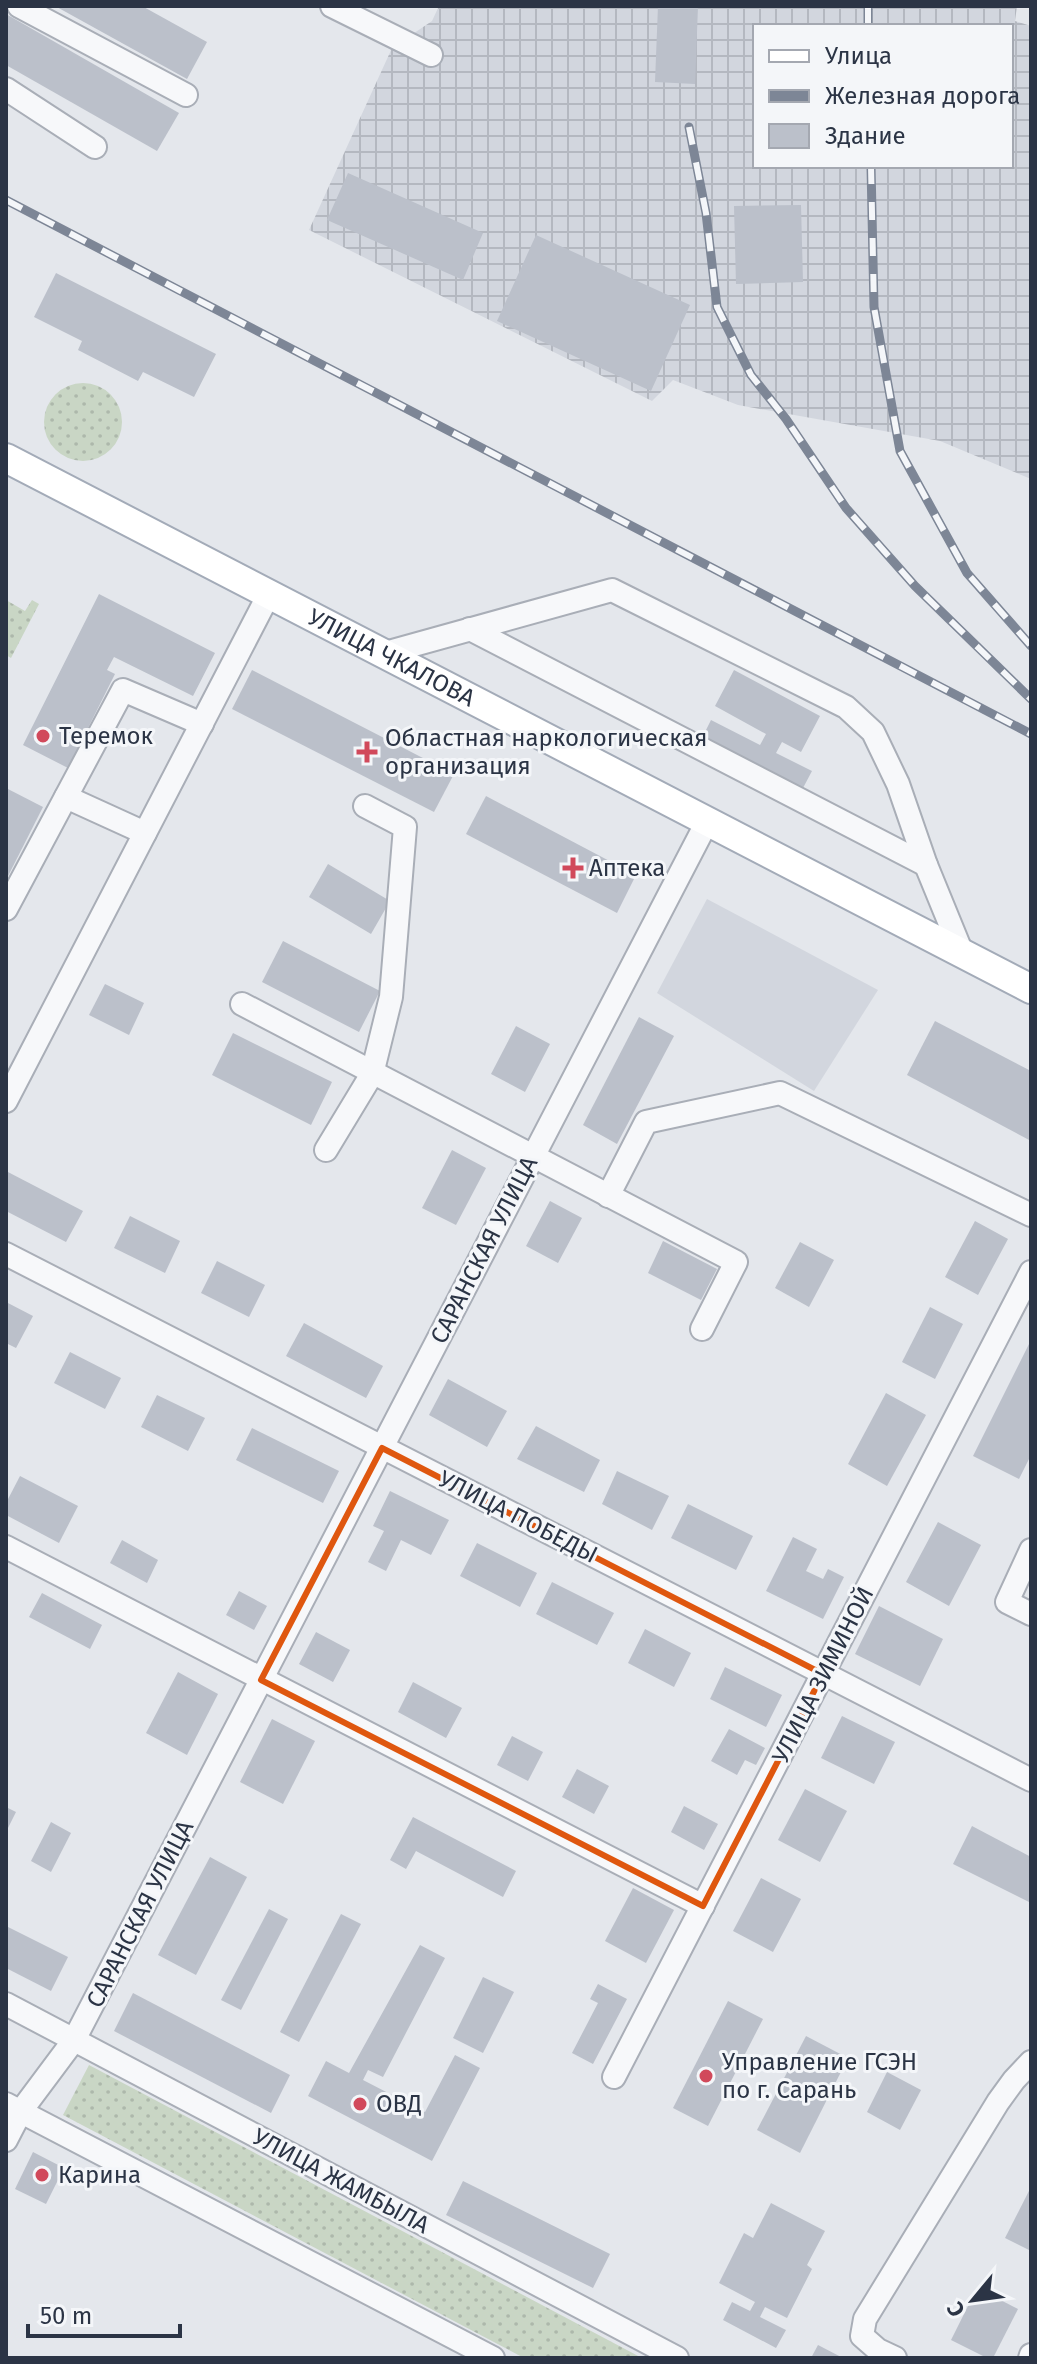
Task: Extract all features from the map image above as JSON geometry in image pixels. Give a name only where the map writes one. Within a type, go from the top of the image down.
[{"type":"main road","name":"УЛИЦА ЧКАЛОВА","points":[[6,458],[1031,989]]},
{"type":"street","points":[[19,6],[186,95]]},
{"type":"street","points":[[332,6],[431,55]]},
{"type":"street","points":[[6,89],[95,147]]},
{"type":"street","points":[[385,653],[612,590],[846,707],[873,732],[898,784],[926,865],[962,953]]},
{"type":"street","points":[[7,1098],[269,594]]},
{"type":"street","points":[[470,629],[926,865]]},
{"type":"street","points":[[6,909],[123,690],[202,724]]},
{"type":"street","points":[[66,797],[145,833]]},
{"type":"street","points":[[326,1150],[372,1074],[391,997],[405,827],[365,806]]},
{"type":"street","name":"САРАНСКАЯ УЛИЦА","points":[[6,2140],[14,2108],[74,2040],[708,820]]},
{"type":"street","points":[[242,1004],[736,1262],[702,1329]]},
{"type":"street","points":[[608,1196],[646,1122],[780,1093],[1031,1215]]},
{"type":"street","name":"УЛИЦА ПОБЕДЫ","points":[[6,1254],[1031,1780]]},
{"type":"street","name":"УЛИЦА ЗИМИНОЙ","points":[[614,2077],[1031,1272]]},
{"type":"street","points":[[6,1547],[703,1906]]},
{"type":"street","points":[[1031,1550],[1007,1602],[1031,1614]]},
{"type":"street","name":"УЛИЦА ЖАМБЫЛА","points":[[6,2004],[677,2358]]},
{"type":"street","points":[[895,2358],[878,2350],[862,2336],[865,2319],[998,2102],[1031,2062]]},
{"type":"street","points":[[14,2108],[493,2358]]},
{"type":"highlighted area","points":[[382,1448],[823,1674],[703,1906],[261,1680]]},
{"type":"shaded area","points":[[439,6],[1017,6],[1015,21],[1031,26],[1031,479],[940,441],[738,405],[673,380],[652,401],[309,230],[392,48],[432,21]]},
{"type":"shaded area","points":[[707,899],[878,990],[814,1091],[657,993]]},
{"type":"green space","points":[[83,383],[98,386],[111,394],[119,407],[122,422],[119,437],[111,450],[98,458],[83,461],[68,458],[55,450],[47,437],[44,422],[47,407],[55,394],[68,386]]},
{"type":"green space","points":[[6,600],[25,611],[32,600],[39,604],[11,658],[6,655]]},
{"type":"green space","points":[[89,2065],[642,2358],[524,2358],[63,2115]]},
{"type":"building","points":[[55,6],[142,6],[207,42],[187,79]]},
{"type":"building","points":[[658,6],[698,6],[695,84],[655,82]]},
{"type":"building","points":[[6,14],[179,113],[157,151],[6,65]]},
{"type":"building","points":[[348,173],[483,233],[463,280],[327,220]]},
{"type":"building","points":[[801,205],[803,282],[736,284],[734,206]]},
{"type":"building","points":[[536,235],[690,305],[651,391],[497,321]]},
{"type":"building","points":[[56,273],[216,354],[194,397],[143,372],[138,381],[78,350],[82,341],[34,317]]},
{"type":"building","points":[[99,594],[215,653],[193,696],[114,657],[107,670],[115,674],[68,768],[23,745]]},
{"type":"building","points":[[252,670],[454,774],[434,812],[232,709]]},
{"type":"building","points":[[734,670],[820,716],[801,752],[782,742],[776,753],[812,771],[803,788],[703,736],[711,720],[760,745],[766,734],[715,706]]},
{"type":"building","points":[[6,788],[43,807],[6,880]]},
{"type":"building","points":[[486,796],[636,875],[617,913],[466,834]]},
{"type":"building","points":[[328,864],[390,901],[371,934],[309,897]]},
{"type":"building","points":[[283,941],[380,991],[359,1032],[262,982]]},
{"type":"building","points":[[105,984],[144,1003],[129,1035],[89,1015]]},
{"type":"building","points":[[639,1017],[674,1036],[617,1144],[583,1125]]},
{"type":"building","points":[[935,1021],[1031,1071],[1031,1141],[907,1075]]},
{"type":"building","points":[[516,1026],[550,1044],[525,1092],[491,1074]]},
{"type":"building","points":[[233,1033],[332,1082],[311,1125],[212,1075]]},
{"type":"building","points":[[452,1150],[486,1168],[456,1225],[422,1208]]},
{"type":"building","points":[[6,1171],[83,1211],[66,1242],[6,1211]]},
{"type":"building","points":[[550,1201],[582,1218],[558,1263],[526,1246]]},
{"type":"building","points":[[130,1216],[180,1241],[165,1273],[114,1248]]},
{"type":"building","points":[[975,1221],[1008,1239],[978,1295],[945,1277]]},
{"type":"building","points":[[663,1241],[717,1269],[701,1300],[648,1273]]},
{"type":"building","points":[[800,1242],[834,1260],[809,1307],[775,1288]]},
{"type":"building","points":[[217,1261],[265,1285],[249,1317],[201,1293]]},
{"type":"building","points":[[6,1302],[33,1316],[16,1348],[6,1343]]},
{"type":"building","points":[[930,1307],[963,1324],[935,1379],[902,1362]]},
{"type":"building","points":[[304,1323],[383,1366],[366,1398],[286,1356]]},
{"type":"building","points":[[1029,1344],[1031,1455],[1019,1479],[973,1456]]},
{"type":"building","points":[[70,1352],[121,1378],[105,1409],[54,1383]]},
{"type":"building","points":[[448,1379],[507,1411],[487,1447],[429,1415]]},
{"type":"building","points":[[886,1393],[926,1415],[887,1486],[848,1464]]},
{"type":"building","points":[[157,1395],[205,1418],[188,1451],[141,1427]]},
{"type":"building","points":[[536,1426],[600,1460],[584,1492],[517,1459]]},
{"type":"building","points":[[252,1428],[339,1471],[323,1503],[236,1460]]},
{"type":"building","points":[[617,1471],[669,1496],[652,1530],[602,1504]]},
{"type":"building","points":[[20,1476],[78,1506],[59,1543],[6,1515],[6,1503]]},
{"type":"building","points":[[390,1491],[449,1520],[431,1555],[401,1540],[386,1571],[368,1562],[384,1531],[373,1526]]},
{"type":"building","points":[[688,1504],[753,1536],[736,1570],[671,1538]]},
{"type":"building","points":[[938,1522],[981,1545],[949,1606],[906,1582]]},
{"type":"building","points":[[793,1537],[817,1549],[806,1571],[823,1579],[828,1569],[844,1577],[823,1619],[766,1591]]},
{"type":"building","points":[[122,1540],[158,1560],[147,1583],[110,1563]]},
{"type":"building","points":[[477,1543],[537,1573],[520,1607],[460,1576]]},
{"type":"building","points":[[552,1582],[614,1613],[597,1645],[536,1614]]},
{"type":"building","points":[[239,1591],[267,1606],[254,1630],[226,1615]]},
{"type":"building","points":[[42,1593],[102,1625],[90,1649],[29,1617]]},
{"type":"building","points":[[879,1606],[943,1639],[920,1686],[855,1654]]},
{"type":"building","points":[[645,1629],[691,1653],[674,1687],[628,1663]]},
{"type":"building","points":[[316,1632],[350,1650],[333,1682],[299,1664]]},
{"type":"building","points":[[725,1667],[782,1695],[766,1727],[710,1699]]},
{"type":"building","points":[[178,1672],[218,1694],[187,1755],[146,1733]]},
{"type":"building","points":[[413,1682],[462,1708],[446,1738],[398,1712]]},
{"type":"building","points":[[842,1716],[895,1742],[874,1784],[821,1758]]},
{"type":"building","points":[[272,1719],[315,1741],[283,1804],[240,1782]]},
{"type":"building","points":[[729,1729],[765,1748],[756,1765],[745,1760],[737,1775],[711,1761]]},
{"type":"building","points":[[512,1736],[543,1752],[528,1781],[497,1765]]},
{"type":"building","points":[[577,1769],[609,1786],[594,1814],[562,1797]]},
{"type":"building","points":[[805,1789],[847,1811],[820,1862],[778,1840]]},
{"type":"building","points":[[684,1806],[718,1824],[704,1850],[671,1832]]},
{"type":"building","points":[[6,1807],[16,1812],[6,1832]]},
{"type":"building","points":[[413,1817],[516,1871],[503,1897],[416,1851],[406,1869],[390,1860]]},
{"type":"building","points":[[51,1822],[71,1833],[51,1872],[31,1861]]},
{"type":"building","points":[[972,1826],[1031,1857],[1031,1903],[953,1864]]},
{"type":"building","points":[[210,1857],[247,1877],[196,1975],[158,1955]]},
{"type":"building","points":[[761,1878],[801,1899],[773,1952],[733,1931]]},
{"type":"building","points":[[633,1888],[674,1910],[646,1963],[605,1941]]},
{"type":"building","points":[[269,1909],[288,1919],[241,2010],[221,2000]]},
{"type":"building","points":[[341,1914],[361,1924],[299,2042],[280,2032]]},
{"type":"building","points":[[6,1926],[68,1957],[51,1991],[6,1968]]},
{"type":"building","points":[[420,1945],[445,1958],[383,2077],[368,2070],[363,2080],[425,2112],[455,2055],[480,2068],[432,2161],[308,2096],[326,2061],[349,2073]]},
{"type":"building","points":[[483,1977],[514,1992],[483,2053],[453,2038]]},
{"type":"building","points":[[598,1984],[627,1999],[593,2064],[572,2053],[598,2003],[590,1999]]},
{"type":"building","points":[[133,1993],[290,2075],[271,2113],[114,2031]]},
{"type":"building","points":[[728,2001],[763,2019],[708,2126],[673,2108]]},
{"type":"building","points":[[806,2036],[848,2058],[800,2153],[757,2130]]},
{"type":"building","points":[[887,2072],[921,2090],[900,2130],[867,2112]]},
{"type":"building","points":[[33,2152],[64,2168],[46,2204],[15,2189]]},
{"type":"building","points":[[463,2181],[610,2254],[593,2288],[446,2215]]},
{"type":"building","points":[[1031,2187],[1031,2251],[1005,2238]]},
{"type":"building","points":[[771,2203],[825,2231],[807,2265],[812,2269],[787,2318],[765,2307],[760,2317],[786,2330],[776,2348],[723,2320],[732,2302],[750,2311],[755,2302],[719,2283],[744,2233],[753,2238]]},
{"type":"building","points":[[977,2288],[1018,2309],[993,2358],[951,2340]]},
{"type":"building","points":[[818,2345],[843,2358],[811,2358]]},
{"type":"railway","points":[[868,6],[868,24]]},
{"type":"railway","points":[[689,127],[706,213],[717,307],[751,375],[786,419],[846,508],[915,586],[1031,699]]},
{"type":"railway","points":[[871,168],[874,307],[900,451],[967,573],[1031,646]]},
{"type":"railway","points":[[6,200],[1031,734]]},
{"type":"place","name":"Теремок","points":[[43,736]]},
{"type":"place","name":"Областная наркологическая организация","points":[[367,752]]},
{"type":"place","name":"Аптека","points":[[573,868]]},
{"type":"place","name":"Управление ГСЭН по г. Сарань","points":[[706,2076]]},
{"type":"place","name":"ОВД","points":[[360,2104]]},
{"type":"place","name":"Карина","points":[[42,2175]]}]
